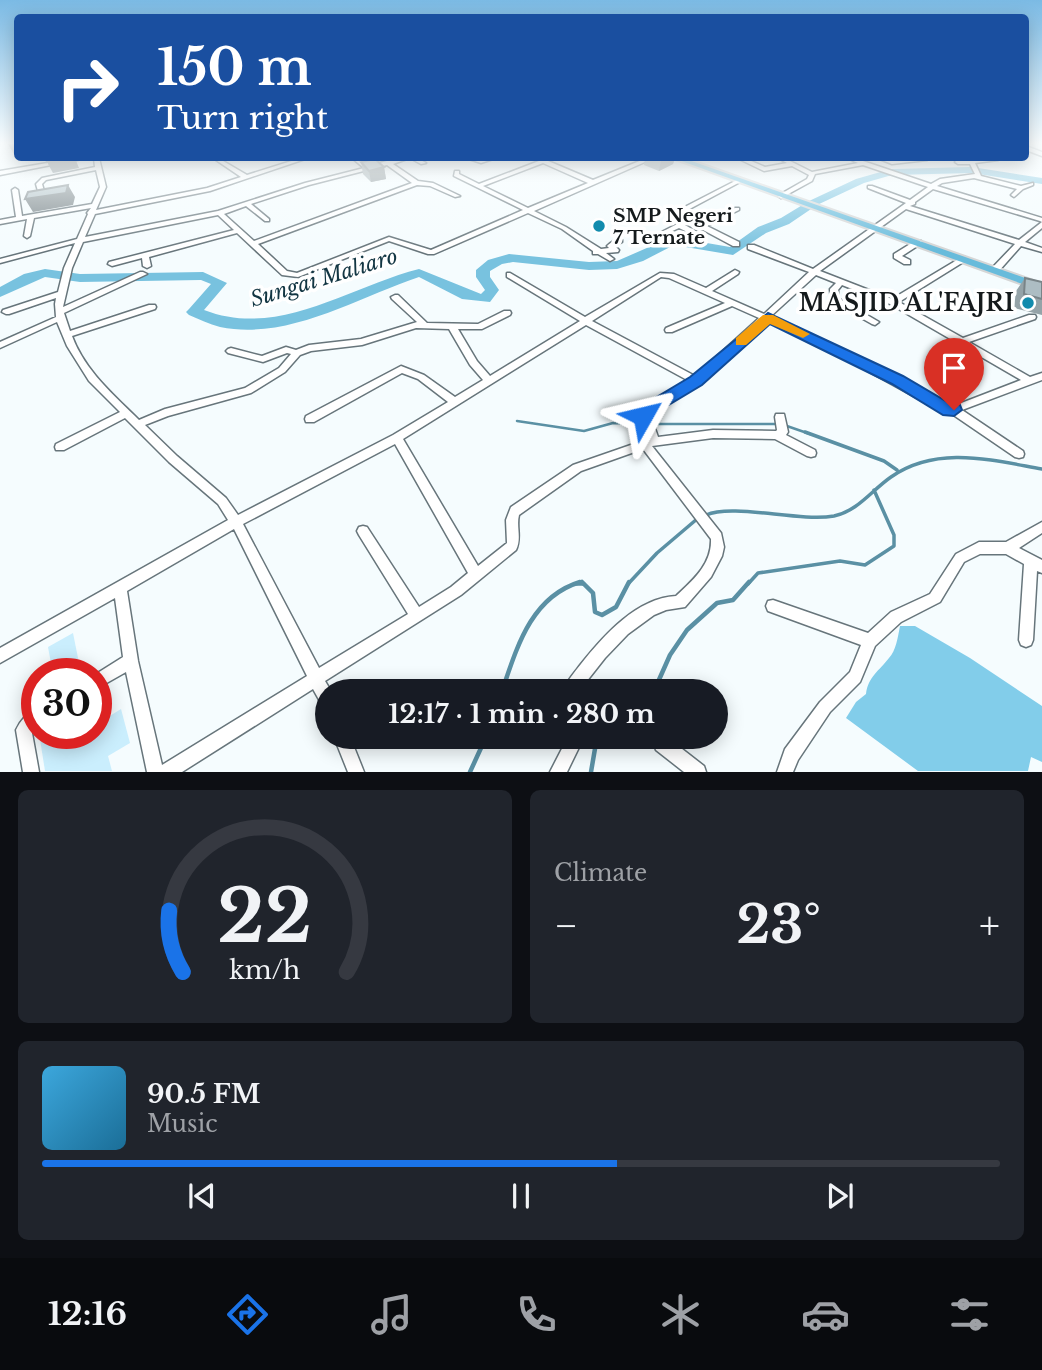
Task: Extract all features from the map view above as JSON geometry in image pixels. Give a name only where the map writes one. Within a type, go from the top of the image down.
[{"type":"highway","points":[[734,179],[1042,288]]},
{"type":"street","points":[[43,191],[44,180],[48,179]]},
{"type":"street","points":[[101,179],[103,187],[62,288],[59,315],[67,335],[92,379],[173,459],[222,500],[319,679],[417,616],[512,546],[512,515],[532,497],[577,468],[650,443],[713,434],[777,435],[811,453]]},
{"type":"street","points":[[0,222],[175,198],[243,179]]},
{"type":"street","points":[[0,261],[80,240],[219,213],[333,179]]},
{"type":"street","points":[[410,179],[416,183]]},
{"type":"street","points":[[465,179],[564,228],[610,259]]},
{"type":"street","points":[[447,192],[488,179]]},
{"type":"street","points":[[584,179],[594,183]]},
{"type":"street","points":[[219,213],[285,273],[298,275],[383,240],[393,240],[431,252],[602,179]]},
{"type":"street","points":[[781,196],[810,179]]},
{"type":"street","points":[[908,179],[1042,222],[995,270]]},
{"type":"street","points":[[580,679],[615,636],[635,620],[664,604],[680,602],[707,572],[719,547],[717,537],[650,443],[645,422],[651,408],[696,381],[768,318],[815,271],[947,179]]},
{"type":"street","points":[[998,179],[1021,188]]},
{"type":"street","points":[[736,244],[677,212],[739,181]]},
{"type":"street","points":[[255,243],[416,183],[428,183],[457,196]]},
{"type":"street","points":[[1002,208],[1021,188],[1031,184]]},
{"type":"street","points":[[870,187],[910,205],[1042,250]]},
{"type":"street","points":[[15,190],[19,218]]},
{"type":"street","points":[[247,204],[267,220]]},
{"type":"street","points":[[701,226],[734,210],[742,217]]},
{"type":"street","points":[[27,236],[31,216]]},
{"type":"street","points":[[653,238],[690,220]]},
{"type":"street","points":[[679,225],[701,236]]},
{"type":"street","points":[[112,264],[239,231]]},
{"type":"street","points":[[596,252],[615,250],[611,246],[620,241]]},
{"type":"street","points":[[907,262],[897,256],[918,243]]},
{"type":"street","points":[[751,247],[893,302],[1028,380]]},
{"type":"street","points":[[0,345],[131,281],[145,270],[145,256]]},
{"type":"street","points":[[893,302],[962,259]]},
{"type":"street","points":[[707,291],[735,272]]},
{"type":"street","points":[[510,275],[587,322],[696,381]]},
{"type":"street","points":[[0,656],[236,522],[397,438],[660,275],[671,276],[768,318],[897,380],[949,411],[1042,376]]},
{"type":"street","points":[[842,281],[834,289],[834,299],[875,322]]},
{"type":"street","points":[[6,312],[62,288]]},
{"type":"street","points":[[395,297],[424,324]]},
{"type":"street","points":[[669,330],[732,303]]},
{"type":"street","points":[[67,335],[152,307]]},
{"type":"street","points":[[231,351],[263,359],[286,351],[297,353],[319,346],[362,342],[424,324],[453,328],[482,326],[507,313]]},
{"type":"street","points":[[964,341],[1032,317]]},
{"type":"street","points":[[453,328],[473,363],[488,380]]},
{"type":"street","points":[[139,424],[165,413],[248,391],[282,370],[297,353]]},
{"type":"street","points":[[310,419],[401,369],[421,377],[454,401]]},
{"type":"street","points":[[954,410],[1018,454]]},
{"type":"street","points":[[60,447],[127,413]]},
{"type":"street","points":[[777,435],[783,432],[780,417]]},
{"type":"street","points":[[397,438],[475,575]]},
{"type":"street","points":[[1008,548],[1042,527]]},
{"type":"street","points":[[363,531],[417,616]]},
{"type":"street","points":[[785,772],[791,755],[825,707],[855,677],[870,641],[896,617],[934,598],[960,558],[979,548],[1008,548],[1037,564],[1027,640]]},
{"type":"street","points":[[120,587],[131,661],[155,772]]},
{"type":"street","points":[[773,606],[870,641]]},
{"type":"street","points":[[112,672],[131,661]]},
{"type":"street","points":[[166,772],[315,681]]},
{"type":"street","points":[[27,749],[31,772]]},
{"type":"street","points":[[347,749],[356,772]]},
{"type":"street","points":[[558,772],[570,749]]},
{"type":"street","points":[[668,749],[698,772]]},
{"type":"shaded area","points":[[900,626],[915,626],[970,658],[1042,706],[1042,762],[1031,757],[1028,771],[918,771],[846,718],[856,702],[866,694],[872,679],[891,655]]},
{"type":"shaded area","points":[[73,633],[78,658],[50,658],[48,647]]},
{"type":"shaded area","points":[[121,709],[130,743],[108,756],[112,771],[45,771],[42,749],[112,749],[112,715]]},
{"type":"building","points":[[68,185],[66,193],[25,199],[28,192]]},
{"type":"building","points":[[1025,278],[1042,282],[1042,299],[1024,294]]},
{"type":"waterway","name":"Sungai Maliaro","points":[[0,293],[29,277],[45,273],[80,278],[203,276],[220,283],[194,312],[221,322],[249,325],[278,322],[306,314],[419,273],[468,296],[485,299],[492,290],[483,277],[483,270],[505,259],[526,258],[589,266],[617,265],[672,241],[733,251],[762,230],[867,179]]},
{"type":"waterway","name":"Sungai Maliaro","points":[[1029,179],[1042,181]]},
{"type":"waterway","points":[[517,421],[584,431],[613,423],[645,424]]},
{"type":"waterway","points":[[651,424],[778,424]]},
{"type":"waterway","points":[[784,425],[810,434]]},
{"type":"waterway","points":[[805,432],[884,461],[897,470]]},
{"type":"waterway","points":[[874,491],[909,467],[946,458],[984,459],[1042,469]]},
{"type":"waterway","points":[[706,515],[732,511],[803,517],[834,516],[850,510],[874,491]]},
{"type":"waterway","points":[[748,584],[758,573],[840,561],[865,565],[894,546],[894,535],[874,491]]},
{"type":"waterway","points":[[628,584],[657,553],[697,519]]},
{"type":"waterway","points":[[575,584],[580,582]]},
{"type":"waterway","points":[[584,584],[593,593],[595,612],[602,615],[616,607],[629,582]]},
{"type":"waterway","points":[[659,679],[670,655],[687,630],[717,603],[733,600],[749,582]]},
{"type":"waterway","points":[[506,679],[520,641],[538,611],[549,599],[575,584]]},
{"type":"waterway","points":[[575,584],[584,584]]},
{"type":"waterway","points":[[470,772],[481,749]]},
{"type":"waterway","points":[[591,772],[595,749]]},
{"type":"slow traffic","points":[[741,341],[768,318],[803,334]]},
{"type":"place","name":"SMP Negeri 7 Ternate","points":[[599,226]]},
{"type":"place","name":"MASJID AL'FAJRI","points":[[1028,303]]},
{"type":"route","points":[[643,416],[651,408],[696,381],[768,318],[897,380],[949,411],[954,410]]}]
